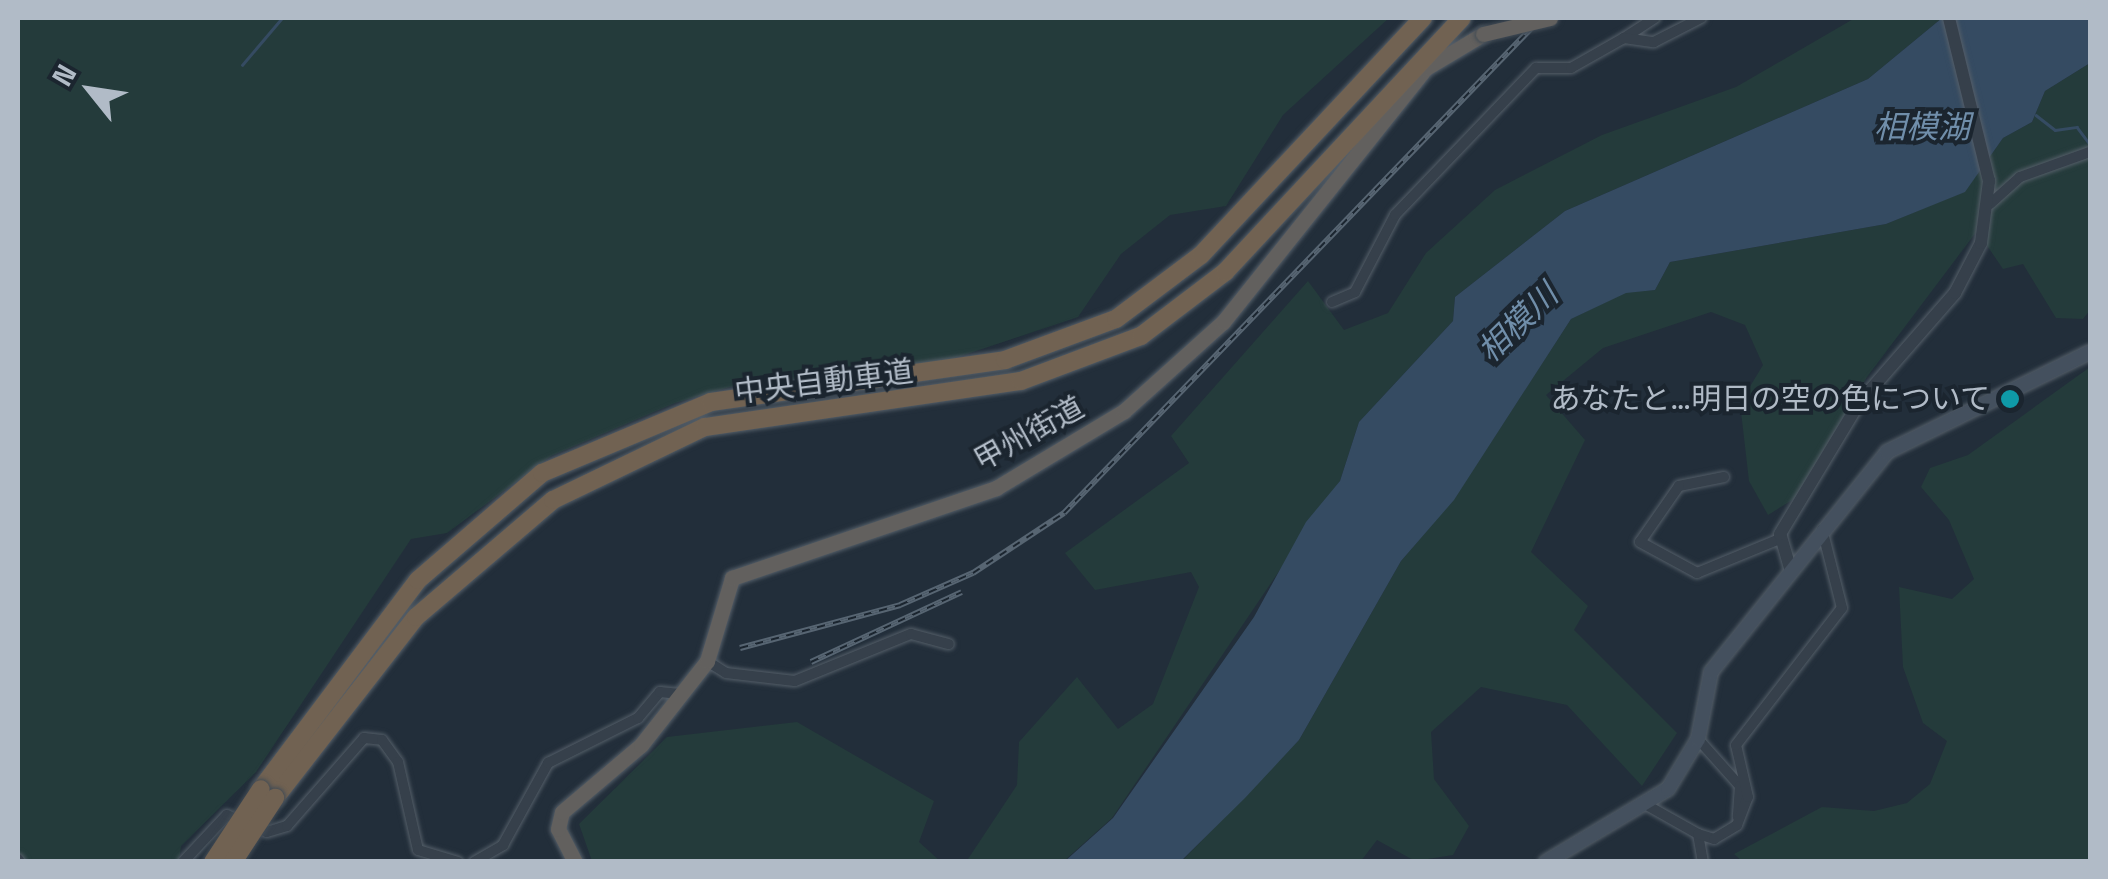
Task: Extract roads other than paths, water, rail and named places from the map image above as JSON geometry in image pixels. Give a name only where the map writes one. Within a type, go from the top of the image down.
[{"type":"highway","name":"中央自動車道","points":[[234,862],[268,793],[379,625],[470,528],[568,458],[686,408],[978,365],[1094,330],[1202,255],[1328,115],[1423,18]]},
{"type":"highway","name":"中央自動車道","points":[[214,862],[389,648],[472,563],[575,486],[682,434],[744,417],[1021,381],[1141,336],[1225,272],[1462,18]]},
{"type":"highway","name":"甲州街道","points":[[575,862],[558,829],[562,812],[641,745],[707,660],[724,590],[742,570],[996,488],[1124,410],[1223,322],[1426,68],[1483,34],[1550,18]]},
{"type":"main road","points":[[1546,862],[1668,788],[1698,739],[1711,672],[1822,529],[1906,438],[2090,352]]},
{"type":"street","points":[[1332,302],[1355,292],[1395,215],[1536,68],[1571,68],[1654,18]]},
{"type":"street","points":[[1624,38],[1654,42],[1701,18]]},
{"type":"street","points":[[1724,477],[1679,486],[1640,542],[1697,573],[1777,540],[1859,403],[1955,294],[1990,204],[1989,180],[1949,18]]},
{"type":"street","points":[[1990,204],[2030,172],[2090,152]]},
{"type":"street","points":[[1644,803],[1714,839],[1737,825],[1748,797],[1736,745],[1842,608],[1822,529]]},
{"type":"street","points":[[1777,540],[1790,568]]},
{"type":"street","points":[[707,660],[726,672],[795,681],[912,634],[949,644]]},
{"type":"street","points":[[474,862],[503,845],[548,763],[638,718],[660,692],[680,694]]},
{"type":"street","points":[[184,862],[227,815],[267,832],[287,826],[364,738],[382,740],[398,762],[418,850],[458,862]]},
{"type":"street","points":[[1698,739],[1740,786],[1737,825]]},
{"type":"street","points":[[1698,834],[1703,862]]},
{"type":"water","name":"相模湖","points":[[1942,18],[2090,18],[2090,63],[2045,91],[2032,122],[2003,138],[1965,192],[1886,224],[1670,262],[1655,290],[1626,293],[1571,319],[1454,500],[1401,561],[1299,740],[1245,798],[1181,861],[1064,862],[1113,818],[1254,617],[1306,522],[1340,481],[1359,422],[1453,321],[1455,297],[1565,211],[1868,79]]},
{"type":"waterway","points":[[242,65],[282,18]]},
{"type":"waterway","points":[[2036,115],[2055,130],[2077,127],[2090,144]]},
{"type":"waterway","points":[[2090,195],[2090,229]]},
{"type":"railway","points":[[740,648],[900,605],[973,573],[1064,513],[1541,18]]},
{"type":"railway","points":[[811,662],[962,592]]},
{"type":"place","name":"あなたと…明日の空の色について","points":[[2010,399]]},
{"type":"water label","name":"相模川","points":[[1518,323]]}]
